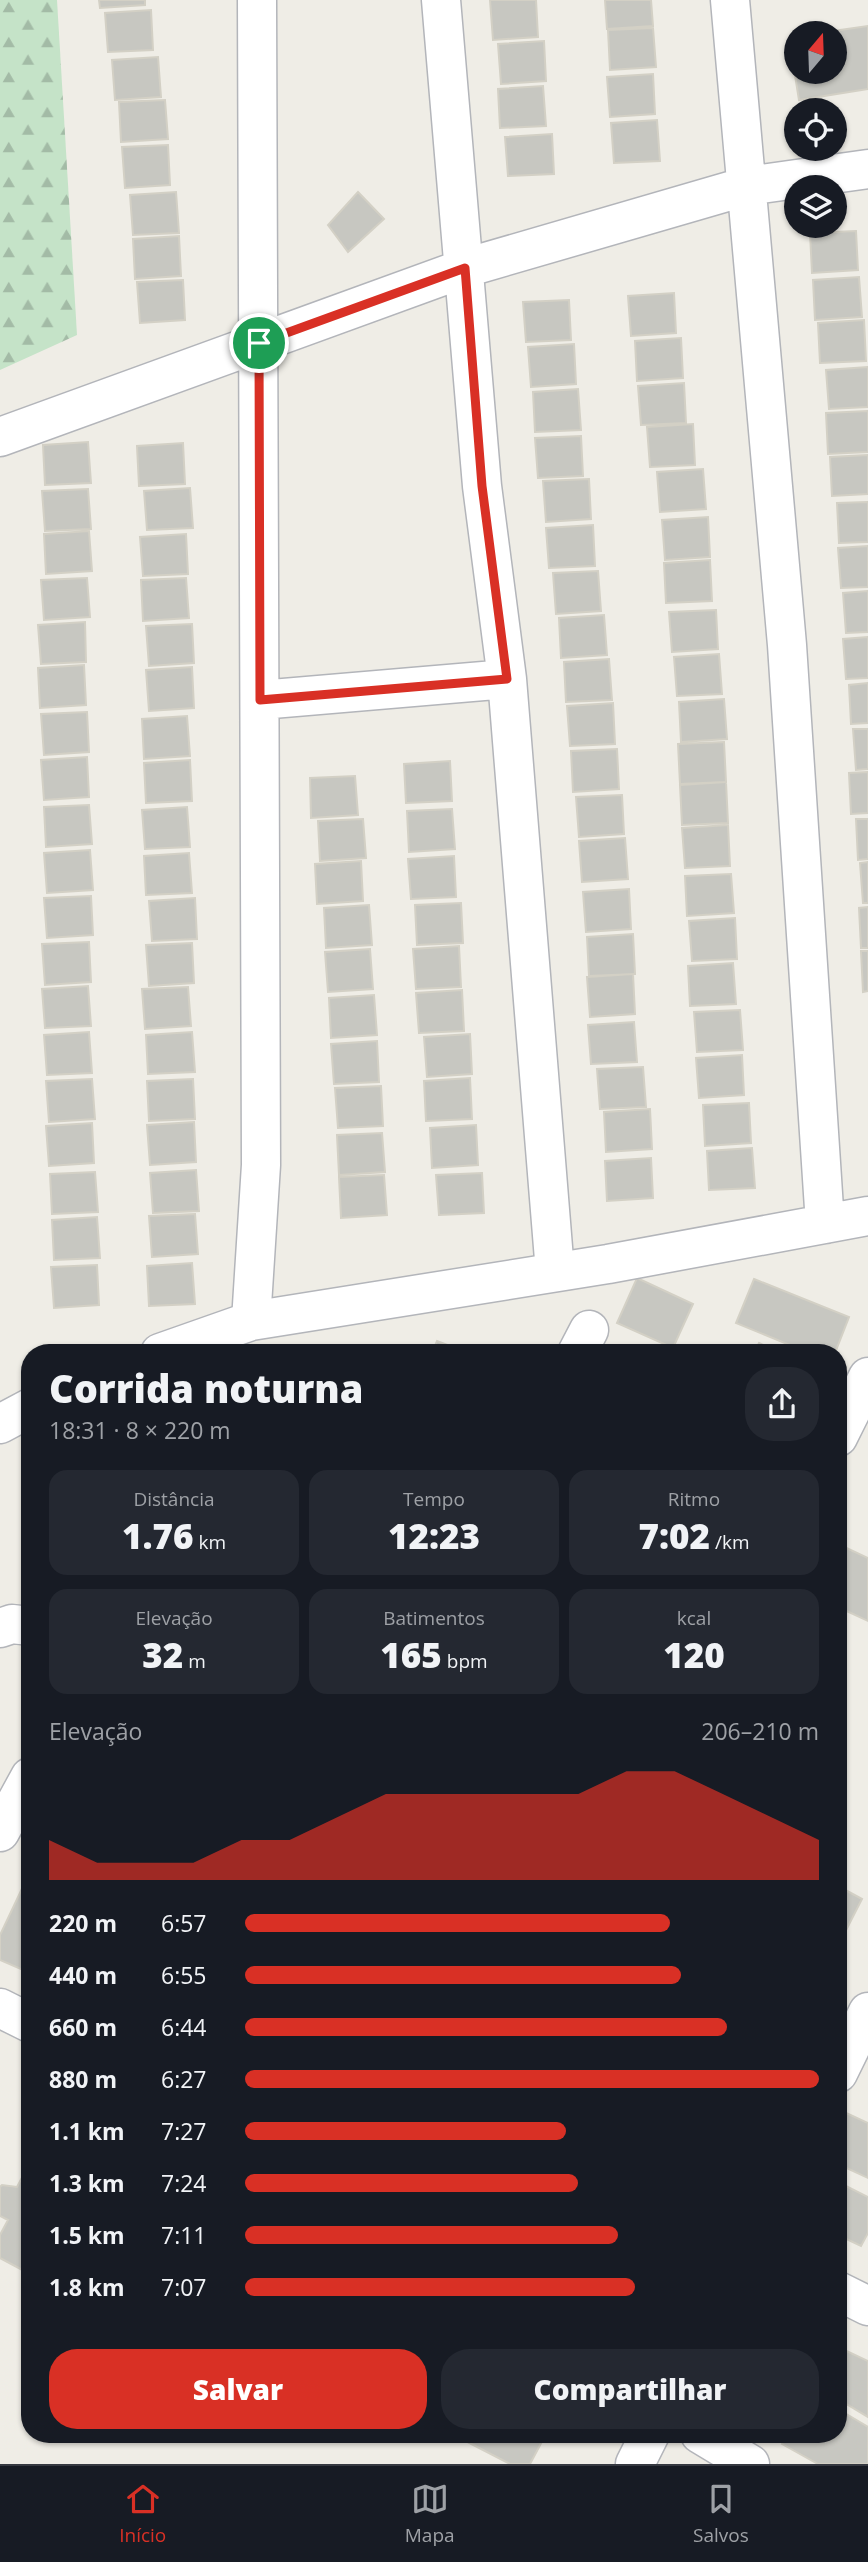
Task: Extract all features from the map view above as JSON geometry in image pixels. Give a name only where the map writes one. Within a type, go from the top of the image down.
[{"type":"street","points":[[251,1321],[261,1164],[257,0]]},
{"type":"street","points":[[441,0],[482,486],[507,679],[555,1272]]},
{"type":"street","points":[[730,0],[787,645],[825,1224]]},
{"type":"street","points":[[0,437],[465,268],[747,186],[868,169]]},
{"type":"street","points":[[260,700],[507,679]]},
{"type":"street","points":[[186,1344],[251,1321],[555,1272],[868,1216]]},
{"type":"street","points":[[847,1419],[868,1377]]},
{"type":"street","points":[[0,1424],[21,1413]]},
{"type":"street","points":[[0,1628],[12,1624],[21,1625]]},
{"type":"street","points":[[0,1832],[21,1794]]},
{"type":"street","points":[[0,2008],[21,2018]]},
{"type":"street","points":[[850,2072],[868,2012]]},
{"type":"street","points":[[847,2296],[868,2306]]},
{"type":"street","points":[[635,2464],[645,2443]]},
{"type":"street","points":[[715,2443],[750,2464]]},
{"type":"green space","points":[[0,0],[57,0],[77,335],[0,370]]},
{"type":"building","points":[[99,0],[145,0],[145,5],[100,8]]},
{"type":"building","points":[[490,0],[536,0],[538,37],[493,40]]},
{"type":"building","points":[[605,0],[651,0],[653,26],[607,29]]},
{"type":"building","points":[[151,10],[153,50],[108,52],[105,13]]},
{"type":"building","points":[[868,26],[868,89],[799,98],[796,84],[847,84],[847,29]]},
{"type":"building","points":[[653,28],[656,67],[610,70],[608,30]]},
{"type":"building","points":[[544,41],[546,81],[501,84],[498,44]]},
{"type":"building","points":[[158,57],[161,97],[115,100],[112,60]]},
{"type":"building","points":[[653,74],[655,114],[610,117],[607,77]]},
{"type":"building","points":[[543,86],[546,126],[500,128],[498,89]]},
{"type":"building","points":[[165,100],[168,139],[121,142],[119,102]]},
{"type":"building","points":[[657,120],[660,161],[614,163],[611,123]]},
{"type":"building","points":[[552,134],[554,174],[508,176],[505,137]]},
{"type":"building","points":[[168,145],[170,185],[125,188],[122,147]]},
{"type":"building","points":[[176,192],[179,233],[133,235],[130,195]]},
{"type":"building","points":[[358,192],[384,219],[348,252],[328,225]]},
{"type":"building","points":[[847,231],[856,231],[858,270],[812,273],[810,238],[847,238]]},
{"type":"building","points":[[179,236],[181,276],[135,279],[133,239]]},
{"type":"building","points":[[859,277],[862,317],[815,320],[813,280]]},
{"type":"building","points":[[183,280],[185,320],[140,323],[137,282]]},
{"type":"building","points":[[674,293],[676,333],[631,336],[628,296]]},
{"type":"building","points":[[569,300],[571,340],[526,342],[523,302]]},
{"type":"building","points":[[864,320],[866,361],[820,363],[818,323]]},
{"type":"building","points":[[681,338],[683,378],[637,381],[635,341]]},
{"type":"building","points":[[574,344],[576,384],[531,387],[528,347]]},
{"type":"building","points":[[868,367],[868,407],[829,409],[826,370]]},
{"type":"building","points":[[684,383],[686,423],[641,425],[638,386]]},
{"type":"building","points":[[578,389],[581,430],[535,432],[533,392]]},
{"type":"building","points":[[868,411],[868,452],[828,454],[826,413]]},
{"type":"building","points":[[693,424],[695,465],[650,467],[647,427]]},
{"type":"building","points":[[581,436],[583,476],[538,478],[535,438]]},
{"type":"building","points":[[88,442],[91,483],[45,485],[43,445]]},
{"type":"building","points":[[183,443],[185,484],[139,486],[137,446]]},
{"type":"building","points":[[868,455],[868,494],[832,496],[830,457]]},
{"type":"building","points":[[703,469],[706,509],[660,512],[657,472]]},
{"type":"building","points":[[589,479],[591,519],[546,522],[543,481]]},
{"type":"building","points":[[190,488],[193,528],[147,530],[144,491]]},
{"type":"building","points":[[88,489],[91,529],[45,531],[42,491]]},
{"type":"building","points":[[868,502],[868,542],[839,543],[837,503]]},
{"type":"building","points":[[708,517],[710,557],[665,560],[662,520]]},
{"type":"building","points":[[593,525],[595,566],[549,568],[546,528]]},
{"type":"building","points":[[89,531],[92,571],[46,574],[44,534]]},
{"type":"building","points":[[186,534],[188,574],[143,576],[140,537]]},
{"type":"building","points":[[868,546],[868,587],[841,588],[838,548]]},
{"type":"building","points":[[710,560],[712,601],[666,603],[664,563]]},
{"type":"building","points":[[598,571],[601,611],[556,614],[553,573]]},
{"type":"building","points":[[87,578],[90,617],[44,620],[41,580]]},
{"type":"building","points":[[186,578],[189,618],[143,621],[141,580]]},
{"type":"building","points":[[868,591],[868,632],[846,633],[843,593]]},
{"type":"building","points":[[716,610],[718,649],[672,652],[669,612]]},
{"type":"building","points":[[604,615],[607,655],[561,658],[559,618]]},
{"type":"building","points":[[85,622],[86,662],[41,664],[38,625]]},
{"type":"building","points":[[192,624],[194,663],[149,666],[146,626]]},
{"type":"building","points":[[868,637],[868,678],[846,679],[843,639]]},
{"type":"building","points":[[719,654],[722,694],[677,696],[674,657]]},
{"type":"building","points":[[609,659],[612,700],[566,702],[564,662]]},
{"type":"building","points":[[84,665],[86,705],[40,708],[38,668]]},
{"type":"building","points":[[192,667],[194,708],[149,711],[146,670]]},
{"type":"building","points":[[868,683],[868,723],[851,724],[849,685]]},
{"type":"building","points":[[724,699],[727,739],[681,742],[679,702]]},
{"type":"building","points":[[613,703],[615,744],[570,746],[567,706]]},
{"type":"building","points":[[87,712],[89,752],[44,755],[41,714]]},
{"type":"building","points":[[187,716],[190,756],[144,759],[142,719]]},
{"type":"building","points":[[853,729],[868,729],[868,769],[856,770]]},
{"type":"building","points":[[724,742],[726,782],[680,784],[678,744]]},
{"type":"building","points":[[617,749],[619,789],[573,792],[571,751]]},
{"type":"building","points":[[87,757],[89,797],[44,800],[41,760]]},
{"type":"building","points":[[190,760],[192,801],[146,803],[144,763]]},
{"type":"building","points":[[450,761],[452,801],[406,803],[404,764]]},
{"type":"building","points":[[868,772],[868,813],[851,814],[849,773]]},
{"type":"building","points":[[355,776],[358,815],[311,818],[310,778]]},
{"type":"building","points":[[726,782],[728,823],[682,825],[680,785]]},
{"type":"building","points":[[622,795],[624,834],[579,837],[576,797]]},
{"type":"building","points":[[89,805],[92,844],[46,847],[44,807]]},
{"type":"building","points":[[187,807],[190,847],[145,849],[142,810]]},
{"type":"building","points":[[452,809],[455,849],[409,852],[407,811]]},
{"type":"building","points":[[363,819],[366,858],[320,861],[318,821]]},
{"type":"building","points":[[856,819],[868,819],[868,859],[858,860]]},
{"type":"building","points":[[728,825],[730,866],[685,868],[682,828]]},
{"type":"building","points":[[625,838],[628,879],[582,882],[579,841]]},
{"type":"building","points":[[90,850],[93,890],[47,893],[44,853]]},
{"type":"building","points":[[189,853],[192,893],[146,895],[144,856]]},
{"type":"building","points":[[454,856],[456,897],[411,899],[408,859]]},
{"type":"building","points":[[361,861],[363,901],[317,904],[315,864]]},
{"type":"building","points":[[868,862],[868,903],[863,903],[860,863]]},
{"type":"building","points":[[731,874],[734,913],[687,916],[685,876]]},
{"type":"building","points":[[629,889],[631,929],[586,932],[583,892]]},
{"type":"building","points":[[91,896],[93,935],[47,938],[44,898]]},
{"type":"building","points":[[195,898],[197,939],[152,941],[149,901]]},
{"type":"building","points":[[461,903],[463,943],[417,945],[415,905]]},
{"type":"building","points":[[369,905],[372,945],[326,948],[324,908]]},
{"type":"building","points":[[868,907],[868,948],[861,948],[859,908]]},
{"type":"building","points":[[735,918],[737,959],[692,961],[689,921]]},
{"type":"building","points":[[633,934],[635,974],[589,976],[587,937]]},
{"type":"building","points":[[89,942],[91,982],[45,985],[42,944]]},
{"type":"building","points":[[192,943],[194,983],[149,986],[146,945]]},
{"type":"building","points":[[459,946],[461,987],[416,989],[413,949]]},
{"type":"building","points":[[370,949],[373,989],[328,992],[325,952]]},
{"type":"building","points":[[861,951],[868,951],[868,991],[863,992]]},
{"type":"building","points":[[733,963],[736,1004],[690,1006],[688,966]]},
{"type":"building","points":[[633,974],[635,1014],[590,1017],[587,977]]},
{"type":"building","points":[[88,986],[91,1026],[45,1028],[42,989]]},
{"type":"building","points":[[188,987],[191,1026],[145,1029],[142,989]]},
{"type":"building","points":[[462,990],[464,1031],[419,1033],[416,993]]},
{"type":"building","points":[[374,995],[377,1035],[331,1038],[329,998]]},
{"type":"building","points":[[740,1010],[743,1050],[697,1052],[694,1012]]},
{"type":"building","points":[[634,1022],[637,1062],[591,1064],[588,1025]]},
{"type":"building","points":[[89,1032],[92,1073],[47,1075],[44,1035]]},
{"type":"building","points":[[192,1032],[195,1072],[148,1074],[146,1035]]},
{"type":"building","points":[[470,1034],[472,1074],[427,1077],[424,1037]]},
{"type":"building","points":[[377,1041],[379,1082],[334,1084],[331,1044]]},
{"type":"building","points":[[742,1055],[744,1095],[699,1098],[696,1058]]},
{"type":"building","points":[[643,1067],[646,1107],[600,1109],[597,1069]]},
{"type":"building","points":[[470,1078],[472,1119],[426,1121],[424,1081]]},
{"type":"building","points":[[92,1079],[95,1119],[49,1122],[46,1081]]},
{"type":"building","points":[[193,1079],[195,1119],[149,1121],[147,1081]]},
{"type":"building","points":[[381,1086],[383,1126],[338,1128],[335,1088]]},
{"type":"building","points":[[749,1103],[751,1143],[705,1146],[703,1105]]},
{"type":"building","points":[[650,1109],[652,1149],[606,1152],[604,1112]]},
{"type":"building","points":[[194,1122],[196,1162],[150,1165],[147,1125]]},
{"type":"building","points":[[92,1123],[94,1163],[49,1166],[46,1126]]},
{"type":"building","points":[[476,1125],[478,1165],[432,1168],[430,1128]]},
{"type":"building","points":[[382,1133],[385,1172],[339,1175],[337,1135]]},
{"type":"building","points":[[752,1148],[755,1188],[709,1190],[707,1151]]},
{"type":"building","points":[[651,1158],[653,1198],[607,1201],[605,1161]]},
{"type":"building","points":[[196,1170],[199,1211],[153,1213],[150,1173]]},
{"type":"building","points":[[95,1172],[98,1212],[52,1214],[50,1174]]},
{"type":"building","points":[[482,1173],[484,1213],[439,1215],[436,1175]]},
{"type":"building","points":[[384,1175],[387,1215],[341,1218],[339,1177]]},
{"type":"building","points":[[195,1214],[198,1254],[152,1257],[149,1216]]},
{"type":"building","points":[[97,1217],[100,1258],[54,1260],[52,1220]]},
{"type":"building","points":[[192,1263],[195,1304],[149,1306],[147,1266]]},
{"type":"building","points":[[97,1265],[99,1305],[54,1308],[51,1267]]},
{"type":"building","points":[[637,1278],[693,1304],[675,1344],[664,1344],[617,1323]]},
{"type":"building","points":[[754,1279],[849,1317],[838,1344],[787,1344],[736,1323]]},
{"type":"building","points":[[847,1548],[868,1558],[868,1621],[847,1611]]},
{"type":"building","points":[[21,1891],[21,1969],[0,1960],[0,1935]]},
{"type":"building","points":[[847,1891],[862,1899],[847,1928]]},
{"type":"building","points":[[847,2113],[868,2123],[868,2178],[847,2168]]},
{"type":"building","points":[[21,2179],[21,2269],[0,2258],[0,2235],[8,2220],[0,2216],[0,2187],[17,2187]]},
{"type":"building","points":[[847,2186],[868,2197],[868,2233],[861,2246],[847,2239]]},
{"type":"building","points":[[847,2351],[868,2361],[868,2417],[847,2404]]},
{"type":"building","points":[[847,2414],[868,2427],[868,2464],[818,2464],[782,2444],[847,2443]]},
{"type":"building","points":[[469,2443],[541,2443],[530,2464],[510,2464]]},
{"type":"route","points":[[465,268],[482,486],[507,679],[260,700],[259,343],[465,268]]}]
